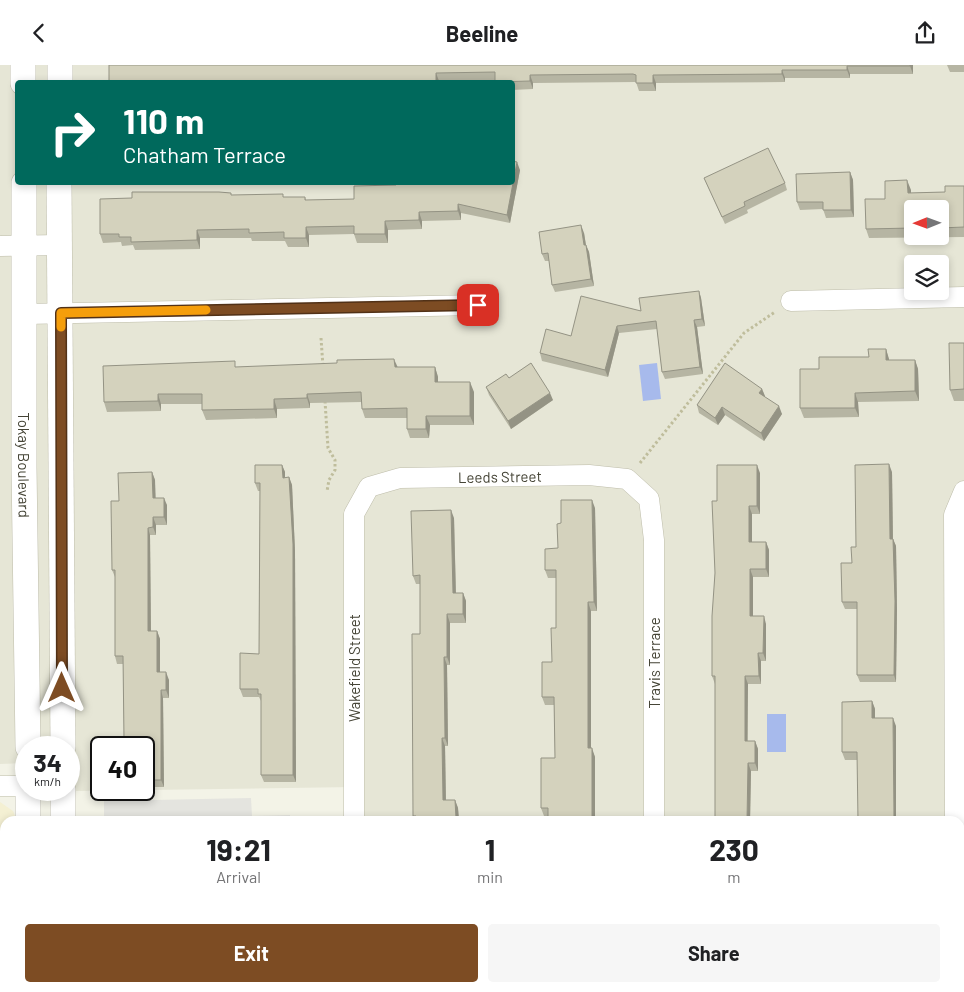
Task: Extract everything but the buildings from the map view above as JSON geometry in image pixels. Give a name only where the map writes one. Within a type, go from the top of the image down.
[{"type":"street","points":[[23,65],[23,80]]},
{"type":"street","points":[[60,65],[60,80]]},
{"type":"street","name":"Tokay Boulevard","points":[[24,185],[12,245],[25,314],[24,467],[28,736]]},
{"type":"street","points":[[59,185],[63,736]]},
{"type":"street","points":[[12,245],[59,245]]},
{"type":"street","points":[[791,301],[964,297]]},
{"type":"street","points":[[25,314],[478,305]]},
{"type":"street","name":"Leeds Street","points":[[354,514],[369,487],[400,478],[589,475],[627,479],[649,499],[650,505]]},
{"type":"street","points":[[955,816],[954,515],[964,491]]},
{"type":"street","name":"Travis Terrace","points":[[650,505],[654,540],[654,816]]},
{"type":"street","name":"Wakefield Street","points":[[354,514],[354,816]]},
{"type":"street","points":[[0,786],[15,786]]},
{"type":"street","points":[[28,801],[28,816]]},
{"type":"street","points":[[63,801],[63,816]]},
{"type":"path","points":[[638,465],[744,333],[791,301]]},
{"type":"path","points":[[321,338],[323,375]]},
{"type":"path","points":[[324,393],[328,448],[335,461],[335,470],[329,481],[327,491]]},
{"type":"shaded area","points":[[0,65],[964,65],[964,816],[354,816],[354,787],[155,790],[155,736],[90,736],[90,791],[80,791],[80,736],[15,736],[15,763],[0,764]]},
{"type":"shaded area","points":[[251,798],[252,816],[104,816],[104,801]]},
{"type":"shaded area","points":[[0,802],[13,811],[15,816],[0,816]]},
{"type":"shaded area","points":[[290,815],[290,816],[252,816]]},
{"type":"water","points":[[657,363],[661,399],[643,401],[639,365]]},
{"type":"water","points":[[767,714],[786,714],[786,752],[767,752]]},
{"type":"slow traffic","points":[[61,327],[61,313],[206,310]]},
{"type":"route","points":[[62,688],[61,313],[478,305]]}]
